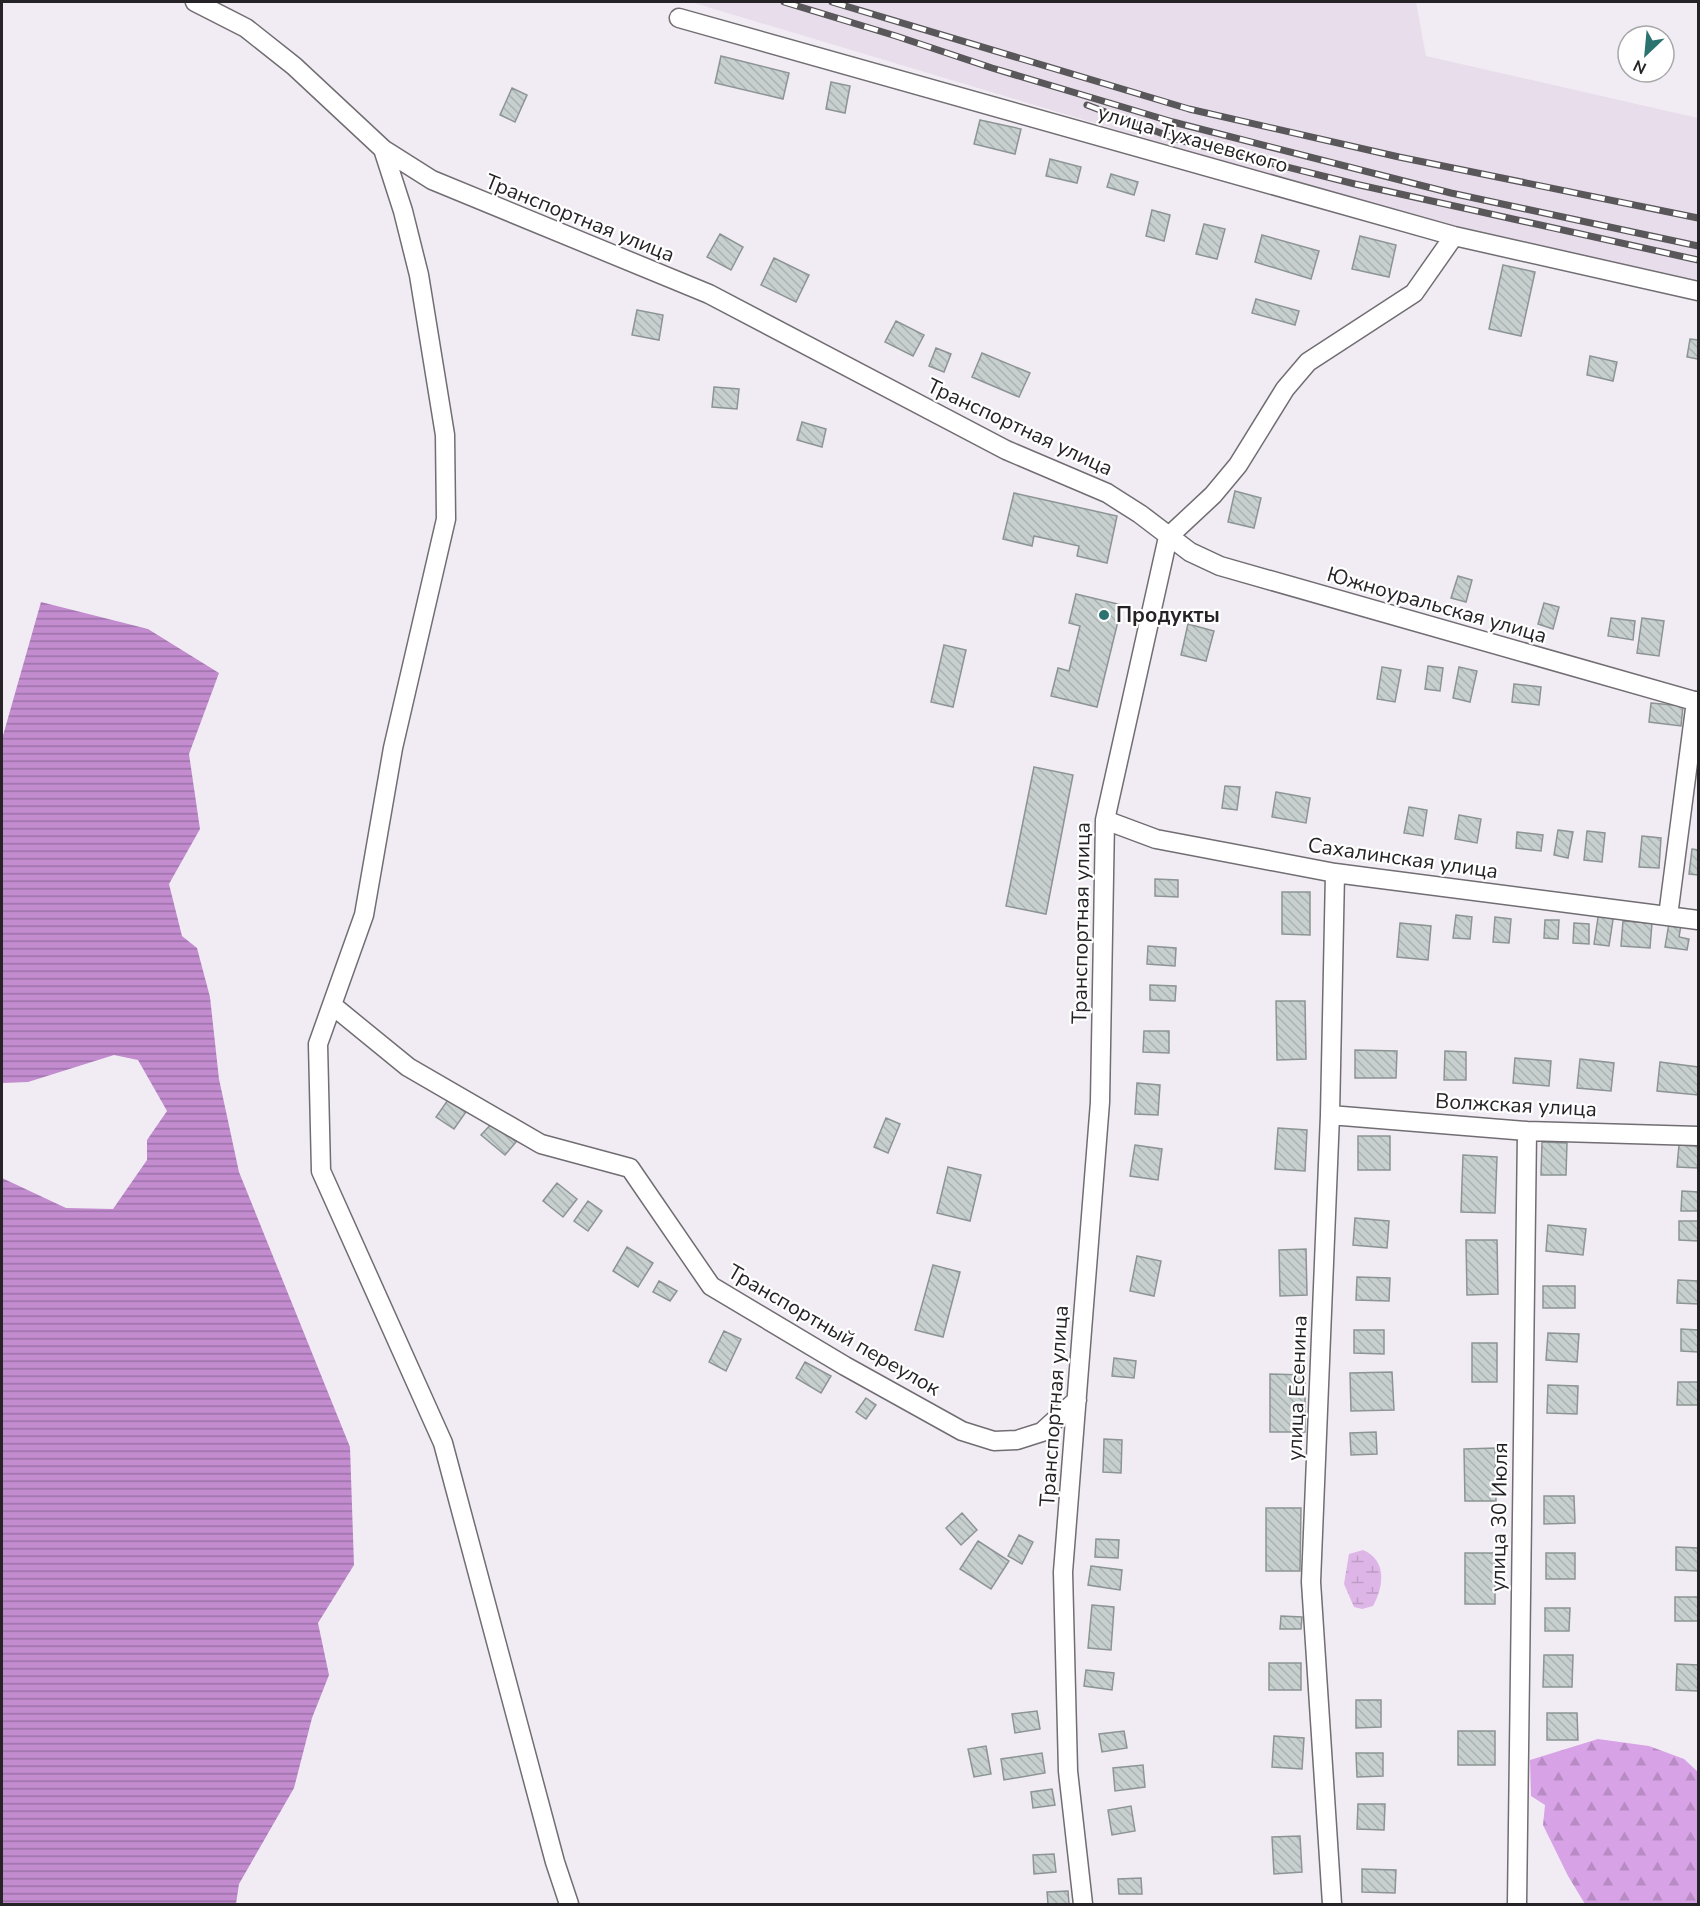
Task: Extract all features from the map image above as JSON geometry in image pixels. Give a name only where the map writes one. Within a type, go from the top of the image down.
[{"type":"street","name":"Транспортная улица","points":[[195,2],[246,28],[294,66],[382,149],[432,180],[709,294],[1006,450],[1107,493],[1140,514],[1168,537],[1105,820],[1100,1102],[1064,1584],[1068,1771],[1083,1905]]},
{"type":"street","name":"улица Тухачевского","points":[[679,18],[1454,236],[1698,291]]},
{"type":"street","points":[[382,149],[404,211],[419,275],[445,435],[446,519],[393,748],[364,915],[318,1044],[321,1171],[443,1443],[555,1862],[569,1905]]},
{"type":"street","points":[[1168,537],[1213,495],[1238,465],[1285,389],[1308,362],[1414,293],[1454,236]]},
{"type":"street","name":"Южноуральская улица","points":[[1168,537],[1190,552],[1220,566],[1697,701]]},
{"type":"street","points":[[1668,916],[1697,701]]},
{"type":"street","name":"Сахалинская улица","points":[[1105,820],[1156,839],[1335,873],[1698,920]]},
{"type":"street","name":"улица Есенина","points":[[1332,1905],[1311,1582],[1330,1115],[1335,873]]},
{"type":"street","name":"Транспортный переулок","points":[[332,1005],[408,1067],[541,1144],[630,1168],[711,1286],[845,1366],[962,1431],[994,1441],[1017,1440],[1041,1432],[1077,1400]]},
{"type":"street","name":"Волжская улица","points":[[1330,1115],[1527,1131],[1698,1136]]},
{"type":"street","name":"улица 30 Июля","points":[[1517,1905],[1527,1131]]},
{"type":"shaded area","points":[[691,2],[1416,2],[1426,56],[1698,118],[1698,282],[1285,185],[1201,155]]},
{"type":"shaded area","points":[[41,602],[148,629],[219,673],[189,754],[200,829],[169,884],[182,936],[197,948],[210,997],[219,1079],[239,1172],[350,1447],[354,1565],[318,1623],[329,1675],[312,1718],[294,1788],[239,1884],[236,1904],[2,1904],[2,1178],[66,1208],[113,1209],[147,1160],[147,1140],[167,1111],[138,1060],[114,1055],[28,1082],[2,1083],[2,739]]},
{"type":"green space","points":[[1363,1550],[1371,1554],[1380,1567],[1381,1582],[1373,1606],[1362,1609],[1354,1607],[1344,1584],[1349,1554]]},
{"type":"green space","points":[[1598,1739],[1649,1746],[1684,1759],[1698,1772],[1698,1904],[1585,1904],[1568,1876],[1543,1825],[1545,1805],[1531,1796],[1530,1760]]},
{"type":"building","points":[[721,56],[789,73],[783,99],[715,83]]},
{"type":"building","points":[[831,82],[850,86],[845,113],[826,109]]},
{"type":"building","points":[[512,88],[527,95],[515,122],[500,115]]},
{"type":"building","points":[[980,120],[1021,129],[1015,154],[974,144]]},
{"type":"building","points":[[1050,159],[1081,167],[1077,183],[1046,176]]},
{"type":"building","points":[[1111,174],[1138,182],[1134,195],[1107,187]]},
{"type":"building","points":[[1152,210],[1170,215],[1164,241],[1146,236]]},
{"type":"building","points":[[1204,224],[1225,229],[1217,259],[1196,254]]},
{"type":"building","points":[[720,234],[743,247],[731,270],[707,257]]},
{"type":"building","points":[[1262,235],[1319,251],[1311,279],[1255,262]]},
{"type":"building","points":[[1360,236],[1396,245],[1389,277],[1352,269]]},
{"type":"building","points":[[774,258],[809,275],[796,302],[761,285]]},
{"type":"building","points":[[1503,265],[1535,272],[1521,336],[1489,329]]},
{"type":"building","points":[[1256,299],[1299,311],[1295,325],[1252,313]]},
{"type":"building","points":[[637,310],[663,315],[659,340],[632,335]]},
{"type":"building","points":[[896,321],[924,335],[913,356],[885,342]]},
{"type":"building","points":[[1690,339],[1698,340],[1698,359],[1687,357]]},
{"type":"building","points":[[936,348],[951,354],[944,372],[929,366]]},
{"type":"building","points":[[982,353],[1030,373],[1019,397],[972,377]]},
{"type":"building","points":[[1590,356],[1617,362],[1613,381],[1587,375]]},
{"type":"building","points":[[714,387],[739,389],[737,409],[712,407]]},
{"type":"building","points":[[802,422],[826,429],[822,447],[797,440]]},
{"type":"building","points":[[1235,491],[1261,498],[1254,528],[1228,522]]},
{"type":"building","points":[[1014,493],[1117,516],[1107,563],[1077,556],[1079,546],[1034,536],[1032,546],[1003,539]]},
{"type":"building","points":[[1458,576],[1472,580],[1466,602],[1451,598]]},
{"type":"building","points":[[1076,594],[1122,605],[1097,707],[1051,696],[1058,668],[1069,671],[1080,626],[1069,623]]},
{"type":"building","points":[[1544,603],[1559,607],[1553,629],[1538,624]]},
{"type":"building","points":[[1611,618],[1635,621],[1633,640],[1608,636]]},
{"type":"building","points":[[1642,618],[1664,621],[1659,656],[1637,653]]},
{"type":"building","points":[[1188,624],[1214,631],[1206,661],[1181,655]]},
{"type":"building","points":[[944,645],[966,650],[953,707],[931,702]]},
{"type":"building","points":[[1428,666],[1443,668],[1440,691],[1425,689]]},
{"type":"building","points":[[1382,667],[1401,670],[1395,702],[1377,699]]},
{"type":"building","points":[[1459,667],[1477,671],[1470,702],[1453,698]]},
{"type":"building","points":[[1514,684],[1541,687],[1539,705],[1512,702]]},
{"type":"building","points":[[1651,703],[1683,706],[1681,726],[1649,722]]},
{"type":"building","points":[[1034,767],[1073,775],[1046,914],[1006,906]]},
{"type":"building","points":[[1225,786],[1240,787],[1237,810],[1222,808]]},
{"type":"building","points":[[1276,792],[1310,798],[1306,823],[1272,817]]},
{"type":"building","points":[[1409,807],[1427,810],[1423,836],[1404,833]]},
{"type":"building","points":[[1459,815],[1481,819],[1477,843],[1455,839]]},
{"type":"building","points":[[1558,830],[1573,832],[1568,858],[1554,855]]},
{"type":"building","points":[[1587,831],[1605,833],[1602,862],[1584,860]]},
{"type":"building","points":[[1517,832],[1543,835],[1541,851],[1516,848]]},
{"type":"building","points":[[1642,836],[1661,838],[1659,868],[1639,867]]},
{"type":"building","points":[[1692,849],[1698,850],[1698,875],[1689,874]]},
{"type":"building","points":[[1155,879],[1178,880],[1178,897],[1155,896]]},
{"type":"building","points":[[1282,892],[1310,892],[1310,935],[1282,934]]},
{"type":"building","points":[[1599,911],[1614,913],[1609,946],[1594,944]]},
{"type":"building","points":[[1456,915],[1472,917],[1470,939],[1453,938]]},
{"type":"building","points":[[1495,917],[1511,919],[1509,943],[1493,942]]},
{"type":"building","points":[[1545,920],[1559,920],[1558,939],[1544,938]]},
{"type":"building","points":[[1623,921],[1652,923],[1650,948],[1621,946]]},
{"type":"building","points":[[1400,923],[1431,926],[1428,960],[1397,957]]},
{"type":"building","points":[[1574,923],[1589,924],[1589,944],[1573,943]]},
{"type":"building","points":[[1669,923],[1681,925],[1679,937],[1689,939],[1687,950],[1665,947]]},
{"type":"building","points":[[1148,946],[1176,948],[1175,966],[1147,964]]},
{"type":"building","points":[[1150,985],[1176,986],[1175,1001],[1150,1000]]},
{"type":"building","points":[[1276,1001],[1305,1001],[1306,1059],[1277,1060]]},
{"type":"building","points":[[1144,1031],[1169,1031],[1169,1053],[1143,1052]]},
{"type":"building","points":[[1355,1050],[1397,1051],[1396,1078],[1355,1078]]},
{"type":"building","points":[[1445,1051],[1466,1052],[1466,1080],[1444,1080]]},
{"type":"building","points":[[1515,1058],[1551,1061],[1549,1086],[1513,1083]]},
{"type":"building","points":[[1580,1059],[1614,1063],[1611,1091],[1577,1088]]},
{"type":"building","points":[[1660,1062],[1698,1067],[1698,1095],[1657,1091]]},
{"type":"building","points":[[1137,1083],[1160,1085],[1158,1115],[1135,1114]]},
{"type":"building","points":[[450,1097],[468,1109],[454,1129],[436,1117]]},
{"type":"building","points":[[886,1118],[900,1124],[888,1153],[874,1147]]},
{"type":"building","points":[[493,1122],[516,1142],[505,1155],[481,1135]]},
{"type":"building","points":[[1278,1128],[1307,1130],[1305,1171],[1275,1169]]},
{"type":"building","points":[[1358,1136],[1390,1136],[1390,1170],[1358,1170]]},
{"type":"building","points":[[1542,1142],[1567,1143],[1566,1175],[1541,1175]]},
{"type":"building","points":[[1135,1145],[1162,1149],[1158,1180],[1130,1176]]},
{"type":"building","points":[[1679,1145],[1698,1146],[1698,1168],[1677,1167]]},
{"type":"building","points":[[1463,1155],[1497,1157],[1495,1213],[1461,1212]]},
{"type":"building","points":[[948,1167],[981,1175],[970,1221],[937,1213]]},
{"type":"building","points":[[557,1183],[577,1199],[563,1217],[543,1201]]},
{"type":"building","points":[[1682,1191],[1698,1192],[1698,1211],[1681,1211]]},
{"type":"building","points":[[588,1201],[602,1211],[588,1231],[574,1221]]},
{"type":"building","points":[[1355,1218],[1389,1221],[1387,1248],[1353,1245]]},
{"type":"building","points":[[1679,1221],[1698,1221],[1698,1241],[1679,1240]]},
{"type":"building","points":[[1548,1225],[1586,1229],[1583,1255],[1546,1251]]},
{"type":"building","points":[[1466,1240],[1497,1240],[1498,1294],[1467,1295]]},
{"type":"building","points":[[627,1247],[653,1263],[638,1287],[613,1271]]},
{"type":"building","points":[[1306,1249],[1307,1295],[1280,1296],[1279,1250]]},
{"type":"building","points":[[1137,1256],[1161,1261],[1154,1296],[1130,1291]]},
{"type":"building","points":[[933,1265],[960,1272],[943,1337],[915,1330]]},
{"type":"building","points":[[1357,1277],[1390,1278],[1389,1301],[1356,1300]]},
{"type":"building","points":[[1678,1280],[1698,1281],[1698,1304],[1677,1303]]},
{"type":"building","points":[[659,1281],[677,1291],[670,1301],[653,1292]]},
{"type":"building","points":[[1543,1286],[1575,1286],[1575,1308],[1543,1308]]},
{"type":"building","points":[[1681,1329],[1698,1330],[1698,1352],[1681,1351]]},
{"type":"building","points":[[1354,1330],[1384,1330],[1384,1354],[1354,1353]]},
{"type":"building","points":[[724,1331],[741,1339],[726,1371],[709,1362]]},
{"type":"building","points":[[1548,1333],[1579,1334],[1577,1362],[1546,1360]]},
{"type":"building","points":[[1472,1343],[1497,1343],[1497,1382],[1472,1382]]},
{"type":"building","points":[[1114,1358],[1136,1361],[1134,1378],[1112,1376]]},
{"type":"building","points":[[805,1362],[831,1376],[821,1393],[796,1378]]},
{"type":"building","points":[[1392,1372],[1394,1410],[1351,1411],[1350,1373]]},
{"type":"building","points":[[1270,1374],[1305,1375],[1305,1432],[1270,1432]]},
{"type":"building","points":[[1678,1382],[1698,1382],[1698,1405],[1677,1405]]},
{"type":"building","points":[[1548,1385],[1578,1386],[1577,1414],[1547,1413]]},
{"type":"building","points":[[866,1398],[876,1405],[866,1419],[856,1412]]},
{"type":"building","points":[[1376,1432],[1377,1454],[1351,1455],[1350,1433]]},
{"type":"building","points":[[1104,1439],[1122,1440],[1121,1473],[1103,1472]]},
{"type":"building","points":[[1495,1448],[1496,1501],[1465,1501],[1464,1449]]},
{"type":"building","points":[[1544,1496],[1574,1496],[1575,1523],[1544,1524]]},
{"type":"building","points":[[1266,1508],[1301,1508],[1300,1571],[1266,1571]]},
{"type":"building","points":[[962,1513],[977,1530],[961,1545],[946,1528]]},
{"type":"building","points":[[1019,1535],[1033,1542],[1022,1564],[1008,1556]]},
{"type":"building","points":[[1096,1539],[1119,1540],[1118,1558],[1095,1557]]},
{"type":"building","points":[[978,1541],[1009,1561],[991,1589],[960,1569]]},
{"type":"building","points":[[1676,1547],[1698,1548],[1698,1571],[1676,1570]]},
{"type":"building","points":[[1465,1553],[1495,1553],[1495,1604],[1465,1604]]},
{"type":"building","points":[[1546,1553],[1575,1553],[1575,1579],[1546,1579]]},
{"type":"building","points":[[1091,1566],[1122,1570],[1120,1590],[1088,1585]]},
{"type":"building","points":[[1675,1597],[1698,1597],[1698,1621],[1675,1621]]},
{"type":"building","points":[[1092,1605],[1114,1607],[1111,1650],[1088,1648]]},
{"type":"building","points":[[1545,1608],[1570,1608],[1569,1631],[1545,1631]]},
{"type":"building","points":[[1281,1616],[1302,1617],[1301,1629],[1280,1629]]},
{"type":"building","points":[[1544,1655],[1573,1655],[1572,1687],[1543,1687]]},
{"type":"building","points":[[1269,1663],[1301,1663],[1301,1690],[1269,1690]]},
{"type":"building","points":[[1677,1664],[1698,1665],[1698,1691],[1676,1690]]},
{"type":"building","points":[[1086,1670],[1114,1673],[1112,1690],[1084,1686]]},
{"type":"building","points":[[1356,1700],[1381,1700],[1381,1727],[1356,1728]]},
{"type":"building","points":[[1037,1711],[1040,1729],[1015,1733],[1012,1714]]},
{"type":"building","points":[[1547,1713],[1577,1713],[1578,1740],[1547,1740]]},
{"type":"building","points":[[1124,1731],[1127,1748],[1102,1752],[1099,1734]]},
{"type":"building","points":[[1458,1731],[1495,1731],[1495,1765],[1458,1765]]},
{"type":"building","points":[[1274,1736],[1304,1738],[1302,1769],[1272,1767]]},
{"type":"building","points":[[986,1746],[991,1774],[974,1777],[968,1749]]},
{"type":"building","points":[[1042,1753],[1045,1773],[1004,1780],[1001,1759]]},
{"type":"building","points":[[1356,1753],[1383,1753],[1383,1776],[1357,1777]]},
{"type":"building","points":[[1143,1765],[1145,1787],[1115,1791],[1113,1768]]},
{"type":"building","points":[[1052,1789],[1055,1805],[1033,1808],[1031,1792]]},
{"type":"building","points":[[1358,1804],[1385,1804],[1384,1830],[1357,1829]]},
{"type":"building","points":[[1131,1806],[1135,1831],[1112,1835],[1108,1810]]},
{"type":"building","points":[[1300,1836],[1302,1872],[1274,1874],[1272,1837]]},
{"type":"building","points":[[1054,1854],[1056,1872],[1034,1874],[1033,1855]]},
{"type":"building","points":[[1362,1869],[1396,1870],[1395,1893],[1362,1892]]},
{"type":"building","points":[[1141,1878],[1142,1894],[1119,1894],[1118,1879]]},
{"type":"building","points":[[1068,1891],[1069,1904],[1048,1904],[1047,1892]]},
{"type":"railway","points":[[784,2],[1173,122],[1451,193],[1698,246]]},
{"type":"railway","points":[[832,2],[1189,109],[1399,157],[1698,218]]},
{"type":"railway","points":[[1087,105],[1179,140],[1355,184],[1698,260]]},
{"type":"place","name":"Продукты","points":[[1104,615]]}]
